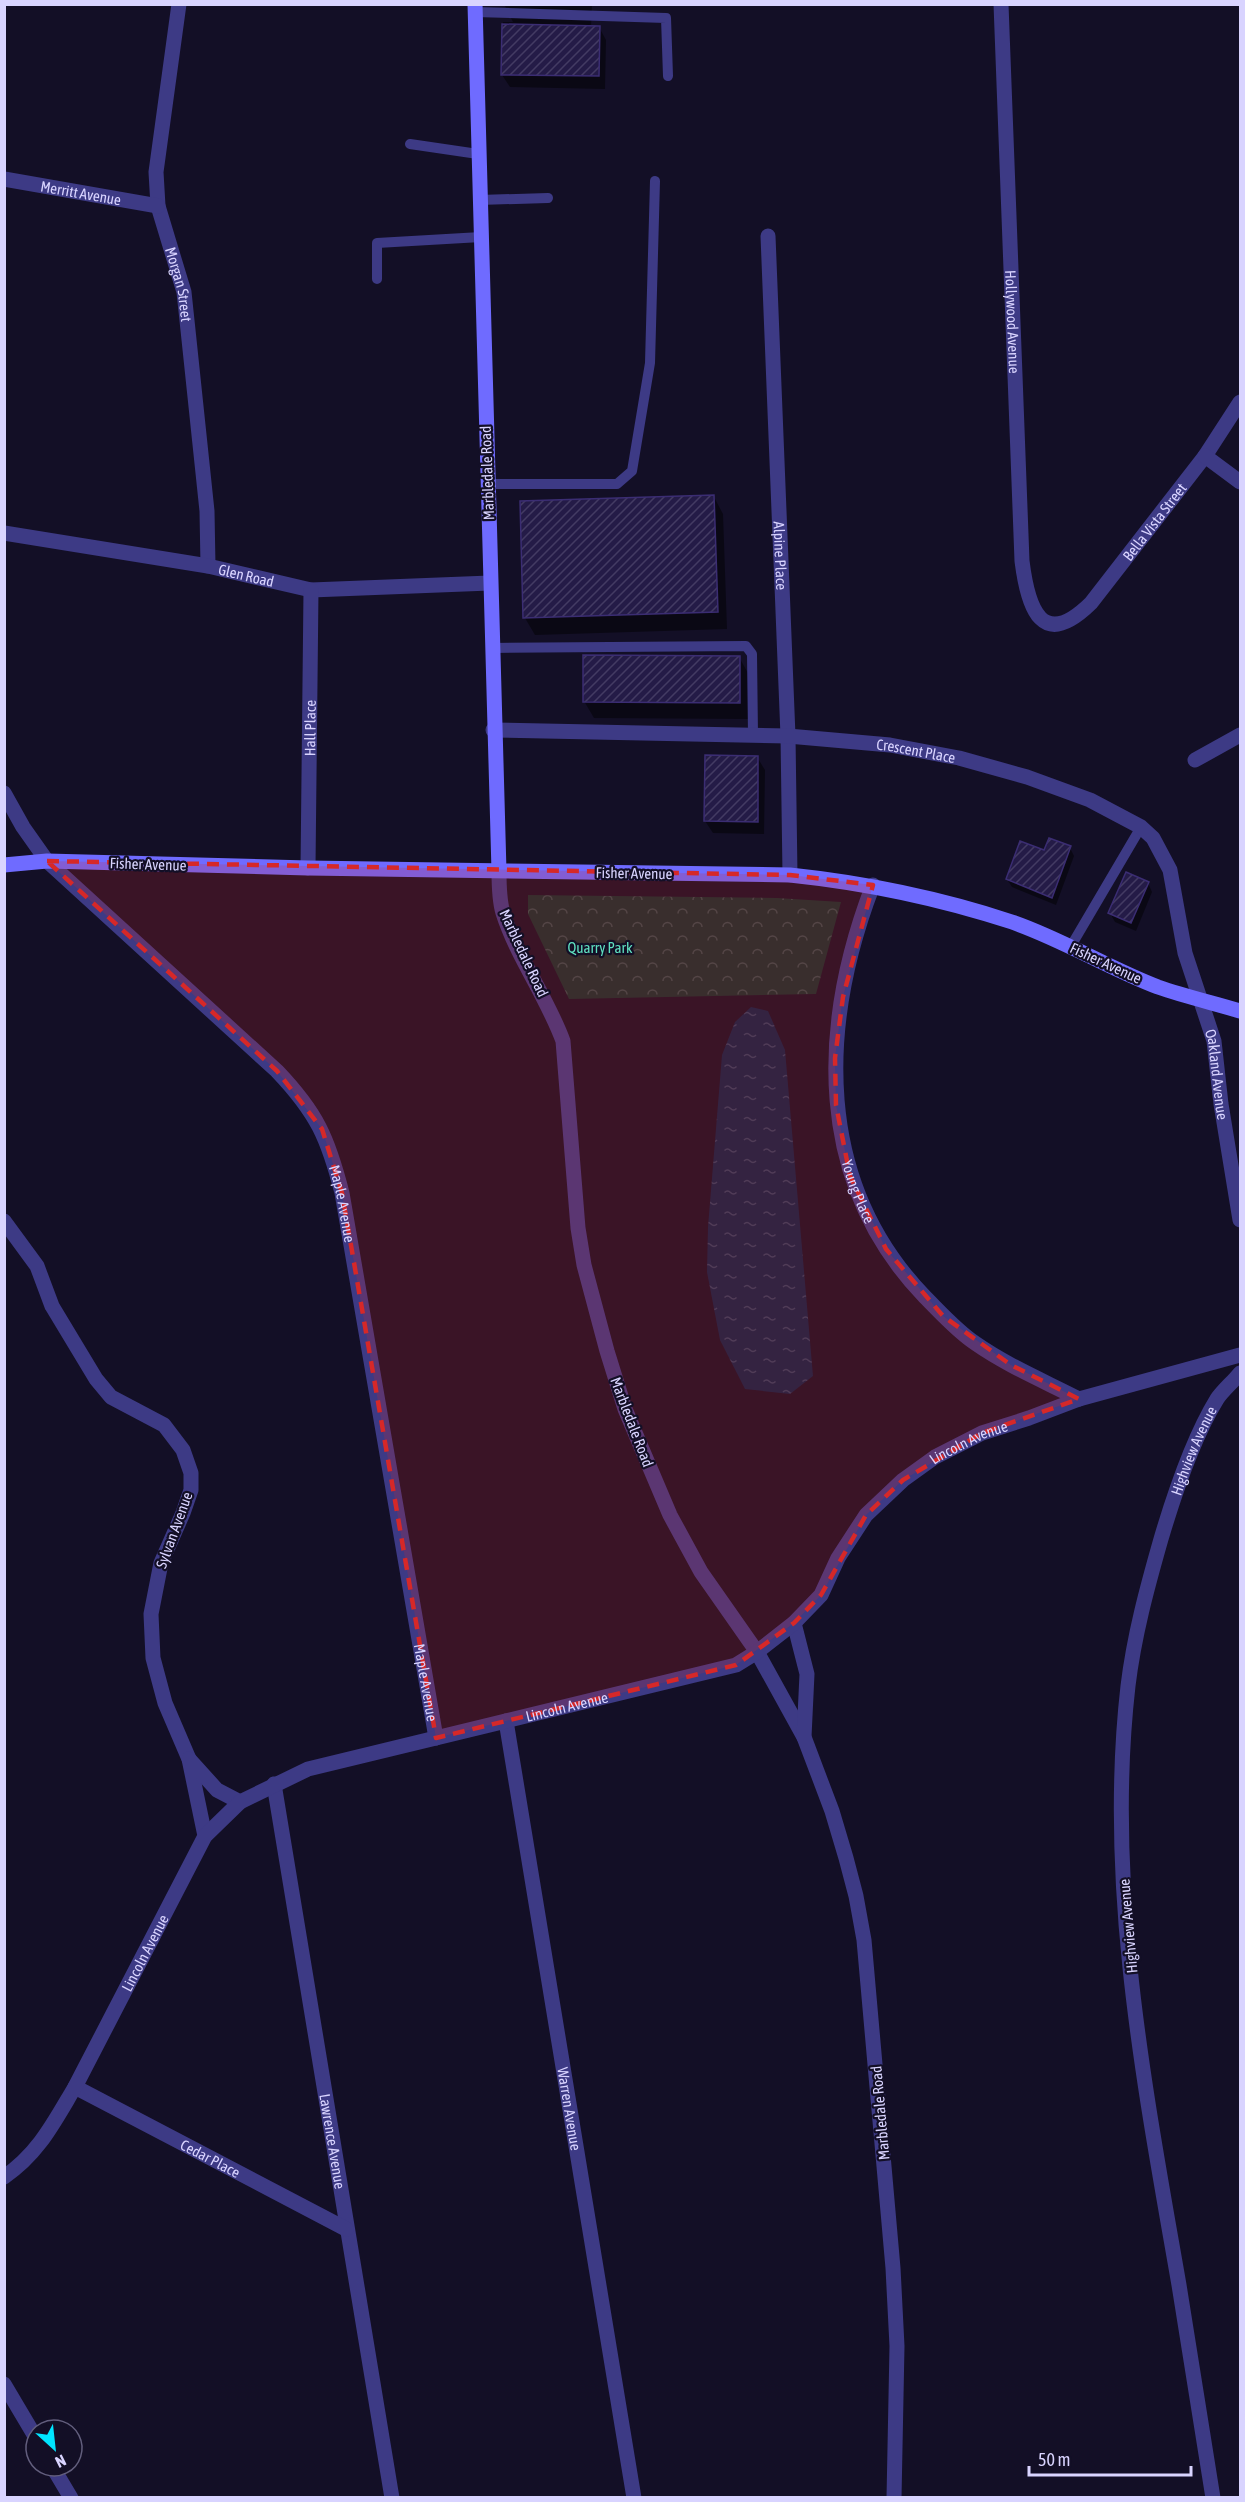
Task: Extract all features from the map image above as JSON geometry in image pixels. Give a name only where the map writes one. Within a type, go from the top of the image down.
[{"type":"street","name":"Morgan Street","points":[[180,4],[156,172],[158,206],[184,292],[202,446],[207,511],[207,566]]},
{"type":"street","name":"Hollywood Avenue","points":[[1001,4],[1022,561],[1025,586],[1031,604],[1037,615],[1055,625]]},
{"type":"street","name":"Marbledale Road","points":[[475,8],[493,730],[500,900],[505,918],[556,1021],[563,1041],[578,1228],[584,1265],[606,1351],[625,1410],[670,1515],[701,1572],[757,1652],[804,1737],[835,1820],[856,1896],[864,1940],[893,2279],[897,2346],[894,2498]]},
{"type":"street","name":"Merritt Avenue","points":[[4,179],[158,206]]},
{"type":"street","name":"Alpine Place","points":[[768,236],[788,736],[790,874]]},
{"type":"street","name":"Bella Vista Street","points":[[1055,625],[1076,618],[1091,603],[1205,456],[1240,402]]},
{"type":"street","points":[[1205,456],[1240,482]]},
{"type":"street","name":"Glen Road","points":[[4,533],[207,566],[311,590],[490,583]]},
{"type":"street","name":"Hall Place","points":[[308,868],[311,590]]},
{"type":"street","name":"Crescent Place","points":[[493,730],[788,736],[890,745],[959,759],[1026,777],[1090,800],[1141,827],[1153,838],[1170,870],[1185,953],[1200,999]]},
{"type":"street","points":[[1195,760],[1240,735]]},
{"type":"street","name":"Maple Avenue","points":[[4,793],[23,827],[47,861],[277,1071],[308,1106],[322,1129],[332,1153],[342,1194],[436,1738]]},
{"type":"street","name":"Fisher Avenue","points":[[4,865],[47,861],[308,868],[790,874],[873,885],[944,901],[1014,923],[1071,946],[1157,986],[1240,1011]]},
{"type":"street","name":"Young Place","points":[[873,885],[861,918],[843,997],[835,1058],[836,1106],[850,1176],[863,1208],[886,1249],[912,1284],[943,1316],[974,1342],[1011,1365],[1079,1399]]},
{"type":"street","name":"Oakland Avenue","points":[[1200,999],[1214,1041],[1221,1104],[1240,1220]]},
{"type":"street","name":"Sylvan Avenue","points":[[4,1221],[34,1260],[52,1306],[96,1379],[111,1397],[164,1425],[183,1450],[187,1462],[190,1473],[190,1490],[183,1513],[161,1563],[151,1614],[153,1658],[165,1702],[189,1759],[205,1836]]},
{"type":"street","name":"Lincoln Avenue","points":[[4,2177],[37,2149],[75,2087],[205,1836],[240,1803],[308,1769],[736,1665],[794,1623],[820,1595],[838,1558],[866,1515],[903,1480],[935,1457],[962,1442],[1079,1399],[1240,1355]]},
{"type":"street","name":"Highview Avenue","points":[[1213,2498],[1152,2138],[1138,2029],[1124,1900],[1123,1737],[1128,1684],[1140,1614],[1167,1519],[1187,1461],[1218,1398],[1240,1373]]},
{"type":"street","name":"Marbledale Road","points":[[794,1623],[807,1674],[804,1737]]},
{"type":"street","name":"Warren Avenue","points":[[506,1721],[634,2498]]},
{"type":"street","name":"Sylvan Avenue","points":[[189,1759],[217,1790],[240,1803]]},
{"type":"street","name":"Lawrence Avenue","points":[[274,1784],[392,2498]]},
{"type":"street","name":"Cedar Place","points":[[75,2087],[346,2229]]},
{"type":"street","points":[[4,2384],[24,2418]]},
{"type":"street","points":[[59,2478],[70,2498]]},
{"type":"lane","points":[[475,8],[666,18],[669,76]]},
{"type":"lane","points":[[410,144],[478,154]]},
{"type":"lane","points":[[487,484],[617,484],[632,471],[650,363],[655,181]]},
{"type":"lane","points":[[479,200],[548,198]]},
{"type":"lane","points":[[377,279],[377,243],[481,237]]},
{"type":"lane","points":[[491,648],[746,646],[752,654],[753,735]]},
{"type":"lane","points":[[1071,946],[1141,827]]},
{"type":"highlighted area","points":[[47,861],[790,875],[873,885],[843,997],[835,1058],[836,1105],[850,1176],[886,1249],[943,1316],[1011,1365],[1079,1399],[982,1433],[903,1480],[866,1515],[821,1595],[794,1623],[736,1665],[436,1738],[342,1193],[322,1129],[277,1071]]},
{"type":"green space","name":"Quarry Park","points":[[528,895],[777,898],[841,902],[816,994],[569,999],[528,914]]},
{"type":"water","points":[[751,1007],[768,1011],[785,1050],[813,1376],[790,1394],[745,1389],[720,1340],[707,1272],[708,1227],[722,1055],[735,1022]]},
{"type":"building","points":[[502,24],[600,26],[599,76],[501,75]]},
{"type":"building","points":[[714,495],[718,612],[523,618],[520,501]]},
{"type":"building","points":[[583,655],[740,656],[740,703],[583,702]]},
{"type":"building","points":[[705,755],[758,756],[758,822],[704,821]]},
{"type":"building","points":[[1049,838],[1071,846],[1052,898],[1006,879],[1020,841],[1044,850]]},
{"type":"building","points":[[1126,872],[1149,882],[1131,923],[1108,913]]}]
